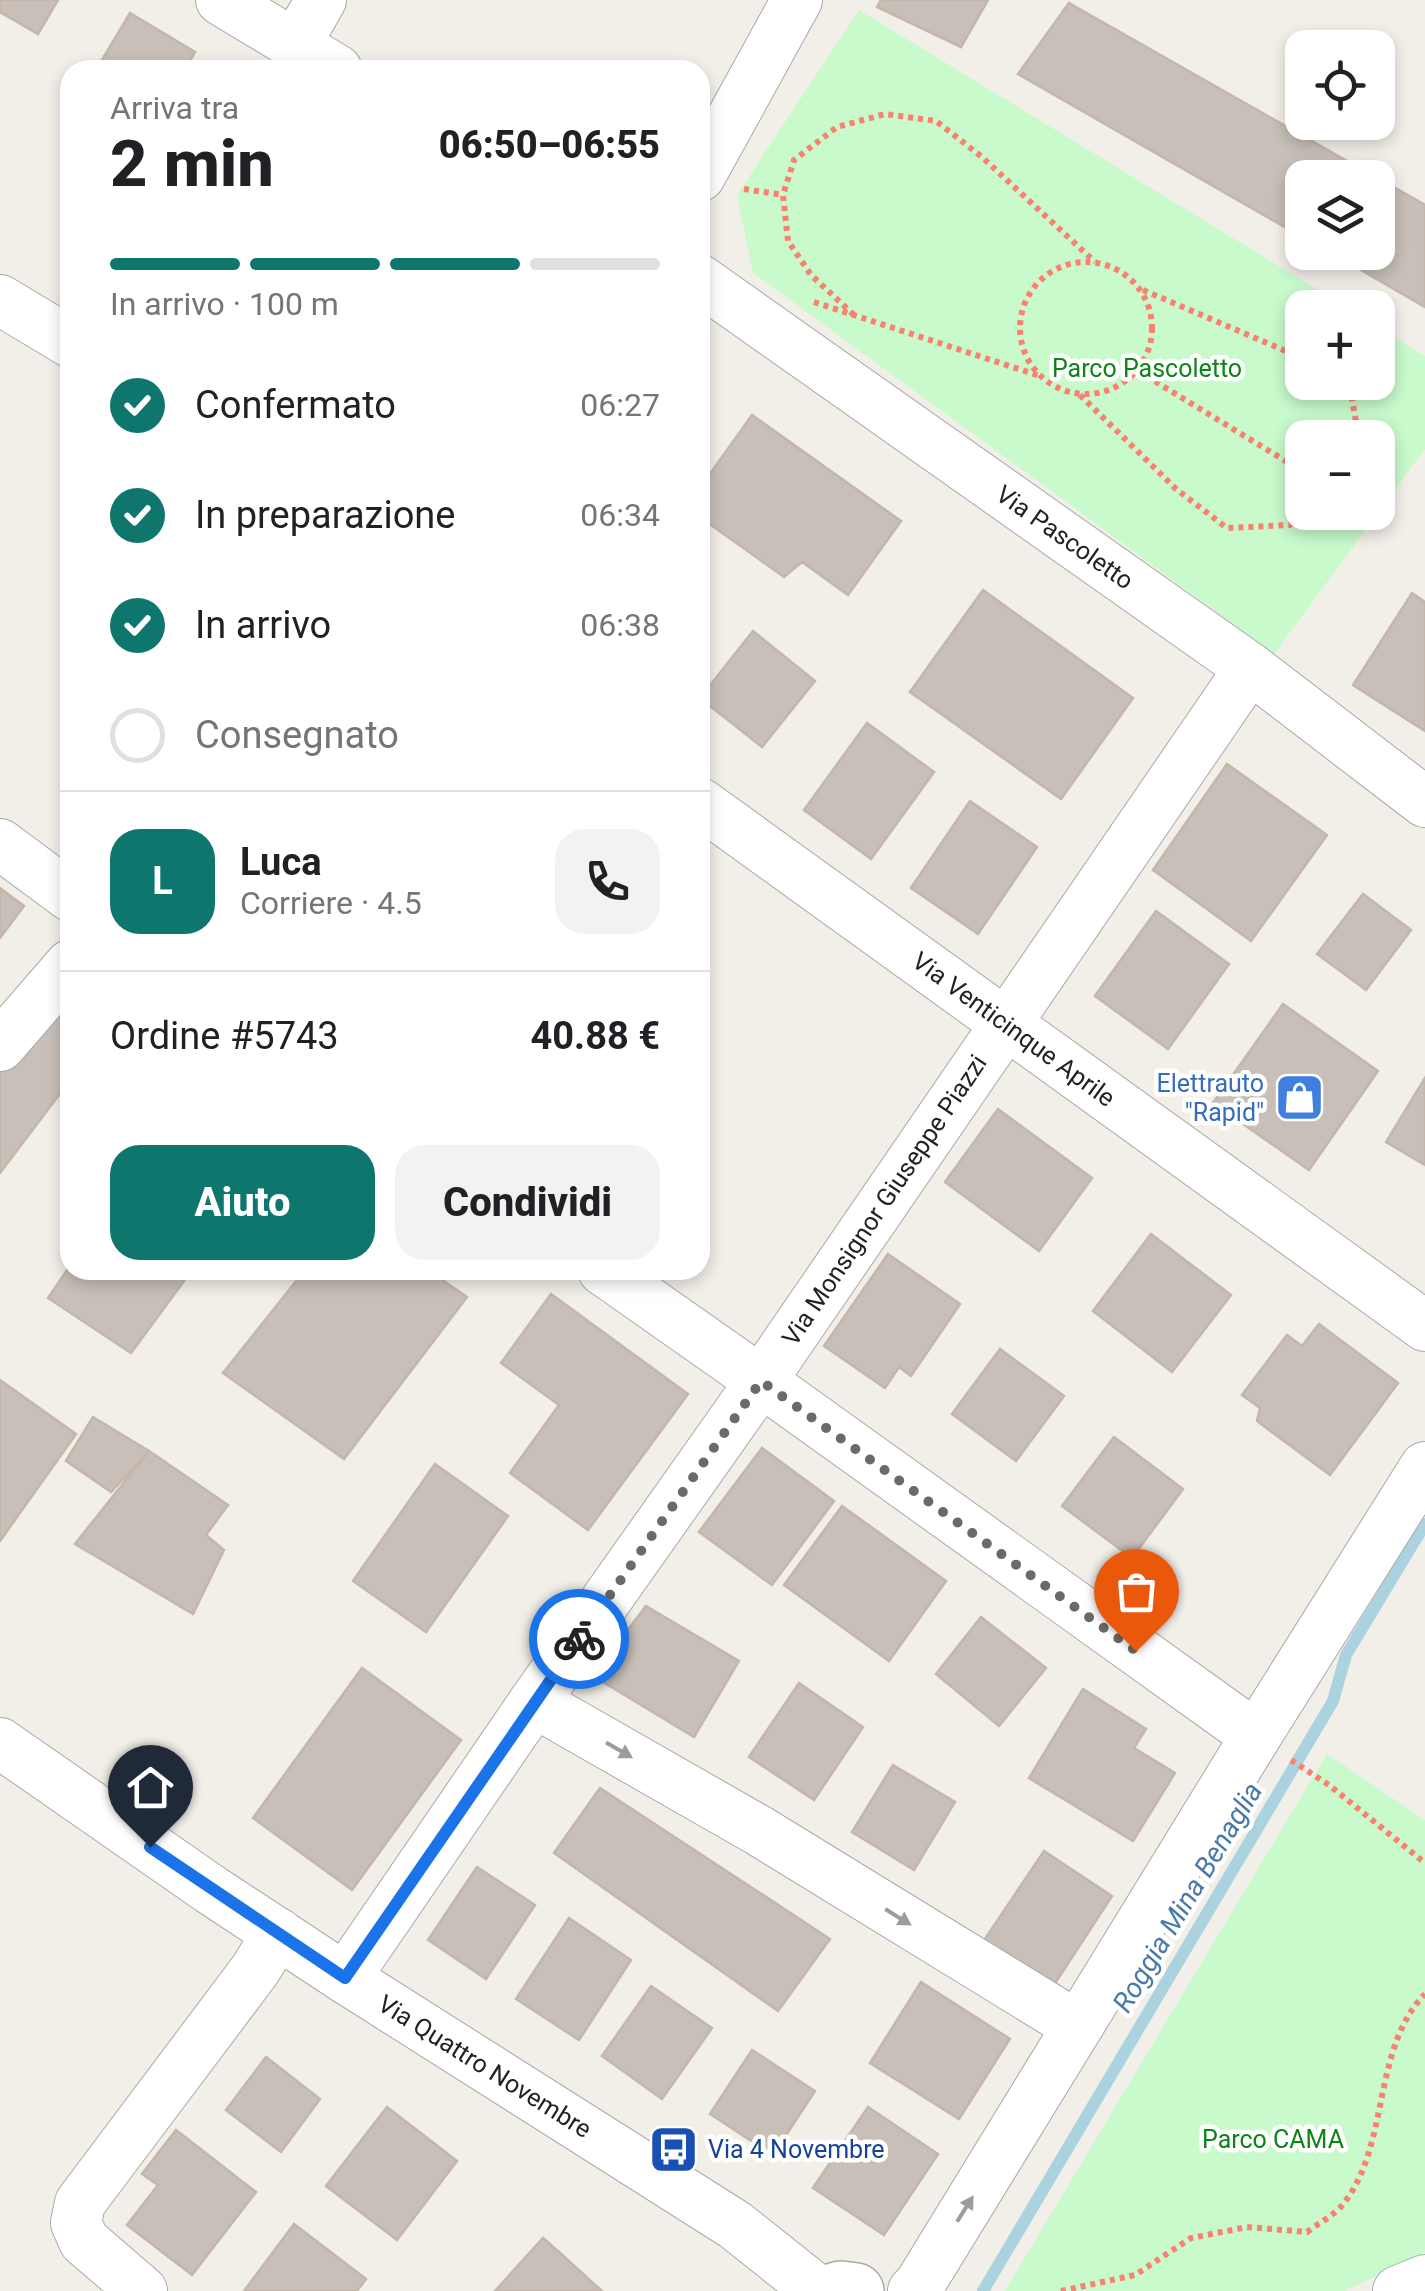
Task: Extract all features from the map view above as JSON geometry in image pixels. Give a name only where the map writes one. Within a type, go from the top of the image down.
[{"type":"street","points":[[221,0],[320,60]]},
{"type":"street","points":[[295,45],[321,0]]},
{"type":"street","points":[[710,158],[798,0]]},
{"type":"street","name":"Via Pascoletto","points":[[710,287],[1250,668],[1425,802]]},
{"type":"street","points":[[0,300],[60,336]]},
{"type":"street","name":"Via Monsignor Giuseppe Piazzi","points":[[345,1978],[1250,668]]},
{"type":"street","name":"Via Venticinque Aprile","points":[[710,810],[1425,1326]]},
{"type":"street","points":[[0,844],[60,889]]},
{"type":"street","points":[[0,1046],[60,977]]},
{"type":"street","points":[[617,1280],[1268,1744]]},
{"type":"street","points":[[913,2291],[1080,2023],[1268,1744],[1425,1467]]},
{"type":"street","points":[[534,1702],[758,1830],[1060,2016],[1080,2023]]},
{"type":"street","name":"Via Quattro Novembre","points":[[0,1743],[345,1978],[735,2225],[818,2291]]},
{"type":"street","points":[[142,2291],[84,2240],[76,2223],[80,2203],[255,1970],[278,1933]]},
{"type":"street","points":[[1398,2291],[1425,2280]]},
{"type":"street","points":[[834,2291],[856,2291]]},
{"type":"path","points":[[854,315],[812,275],[788,241],[783,194],[794,160],[837,127],[885,114],[936,122],[982,157],[1095,262]]},
{"type":"path","points":[[807,300],[1041,377],[1059,389],[1101,394],[1138,371],[1148,352],[1153,330],[1150,308],[1128,276],[1095,262],[1074,262],[1038,282],[1026,300],[1020,320],[1021,341],[1028,360],[1041,377]]},
{"type":"path","points":[[1140,289],[1285,351]]},
{"type":"path","points":[[1138,371],[1285,461]]},
{"type":"path","points":[[1079,394],[1176,489],[1227,528],[1285,526]]},
{"type":"path","points":[[1268,1744],[1328,1784],[1425,1863]]},
{"type":"path","points":[[1061,2291],[1135,2275],[1191,2238],[1247,2227],[1307,2232],[1342,2206],[1362,2174],[1400,2030],[1425,1994]]},
{"type":"green space","name":"Parco Pascoletto","points":[[859,10],[1318,290],[1285,290],[1285,400],[1395,400],[1395,337],[1425,356],[1425,449],[1395,490],[1395,420],[1285,420],[1285,530],[1365,530],[1274,654],[753,273],[737,195]]},
{"type":"green space","name":"Parco CAMA","points":[[1327,1754],[1425,1820],[1425,2252],[1345,2291],[1005,2291]]},
{"type":"building","points":[[0,0],[58,0],[38,34],[0,12]]},
{"type":"building","points":[[881,0],[988,0],[961,47],[877,7]]},
{"type":"building","points":[[1069,3],[1285,126],[1285,140],[1310,140],[1345,160],[1285,160],[1285,227],[1018,74]]},
{"type":"building","points":[[130,13],[195,52],[191,60],[102,60]]},
{"type":"building","points":[[1395,188],[1425,205],[1425,307],[1361,270],[1395,270]]},
{"type":"building","points":[[752,415],[901,521],[848,595],[802,562],[784,577],[710,524],[710,474]]},
{"type":"building","points":[[983,590],[1133,698],[1061,799],[910,692]]},
{"type":"building","points":[[1412,593],[1425,602],[1425,731],[1353,685]]},
{"type":"building","points":[[753,631],[815,681],[762,747],[710,706],[710,685]]},
{"type":"building","points":[[867,723],[934,772],[871,859],[804,810]]},
{"type":"building","points":[[1227,764],[1327,835],[1251,941],[1153,870]]},
{"type":"building","points":[[970,801],[1037,847],[978,934],[911,888]]},
{"type":"building","points":[[0,888],[24,906],[0,938]]},
{"type":"building","points":[[1363,894],[1411,930],[1366,990],[1317,954]]},
{"type":"building","points":[[1156,911],[1229,964],[1168,1049],[1095,996]]},
{"type":"building","points":[[60,1003],[60,1094],[0,1173],[0,1072]]},
{"type":"building","points":[[1283,1004],[1378,1071],[1309,1170],[1213,1103]]},
{"type":"building","points":[[1425,1078],[1425,1165],[1386,1142]]},
{"type":"building","points":[[998,1109],[1092,1178],[1039,1251],[945,1182]]},
{"type":"building","points":[[1151,1234],[1231,1295],[1172,1372],[1093,1311]]},
{"type":"building","points":[[888,1254],[960,1304],[911,1376],[899,1367],[885,1388],[824,1346]]},
{"type":"building","points":[[60,1280],[184,1281],[131,1353],[48,1298]]},
{"type":"building","points":[[297,1280],[442,1280],[467,1297],[344,1459],[223,1373]]},
{"type":"building","points":[[551,1294],[688,1394],[588,1530],[510,1473],[559,1405],[501,1363]]},
{"type":"building","points":[[1319,1324],[1398,1383],[1330,1475],[1257,1421],[1260,1408],[1242,1395],[1287,1335],[1302,1346]]},
{"type":"building","points":[[1000,1349],[1064,1396],[1016,1461],[952,1414]]},
{"type":"building","points":[[0,1380],[76,1434],[0,1541]]},
{"type":"building","points":[[93,1417],[149,1451],[111,1492],[66,1461]]},
{"type":"building","points":[[1114,1437],[1183,1489],[1132,1558],[1062,1506]]},
{"type":"building","points":[[762,1448],[834,1501],[772,1585],[699,1532]]},
{"type":"building","points":[[149,1451],[228,1505],[206,1535],[224,1550],[193,1614],[75,1544]]},
{"type":"building","points":[[435,1464],[508,1516],[426,1632],[353,1581]]},
{"type":"building","points":[[842,1506],[946,1581],[889,1661],[784,1585]]},
{"type":"building","points":[[646,1606],[739,1661],[694,1737],[593,1676]]},
{"type":"building","points":[[981,1617],[1046,1668],[999,1726],[936,1674]]},
{"type":"building","points":[[362,1668],[461,1740],[352,1890],[253,1818]]},
{"type":"building","points":[[799,1683],[863,1727],[814,1800],[749,1757]]},
{"type":"building","points":[[1083,1689],[1146,1729],[1134,1748],[1175,1773],[1133,1841],[1029,1778]]},
{"type":"building","points":[[893,1765],[955,1802],[914,1870],[852,1832]]},
{"type":"building","points":[[600,1788],[830,1939],[778,2011],[554,1853]]},
{"type":"building","points":[[1044,1851],[1112,1896],[1052,1988],[983,1942]]},
{"type":"building","points":[[477,1867],[535,1905],[486,1979],[428,1940]]},
{"type":"building","points":[[569,1918],[631,1960],[579,2040],[516,1999]]},
{"type":"building","points":[[921,1982],[1010,2039],[959,2119],[870,2063]]},
{"type":"building","points":[[651,1986],[712,2028],[662,2099],[602,2056]]},
{"type":"building","points":[[752,2050],[815,2091],[773,2155],[710,2114]]},
{"type":"building","points":[[266,2057],[320,2099],[281,2152],[226,2110]]},
{"type":"building","points":[[387,2107],[457,2161],[397,2240],[326,2186]]},
{"type":"building","points":[[868,2107],[938,2154],[884,2235],[813,2188]]},
{"type":"building","points":[[176,2130],[256,2192],[192,2275],[127,2225],[158,2185],[142,2174]]},
{"type":"building","points":[[294,2224],[366,2279],[357,2291],[244,2291]]},
{"type":"building","points":[[543,2238],[550,2244],[602,2291],[495,2291]]},
{"type":"waterway","name":"Roggia Mina Benaglia","points":[[983,2291],[1333,1701],[1346,1655],[1425,1524]]},
{"type":"way so far","points":[[579,1639],[761,1381],[1136,1651]]},
{"type":"place","name":"Elettrauto \"Rapid\"","points":[[1299,1097]]},
{"type":"place","name":"Via 4 Novembre","points":[[673,2149]]},
{"type":"route","points":[[150,1847],[345,1978],[579,1639]]}]
